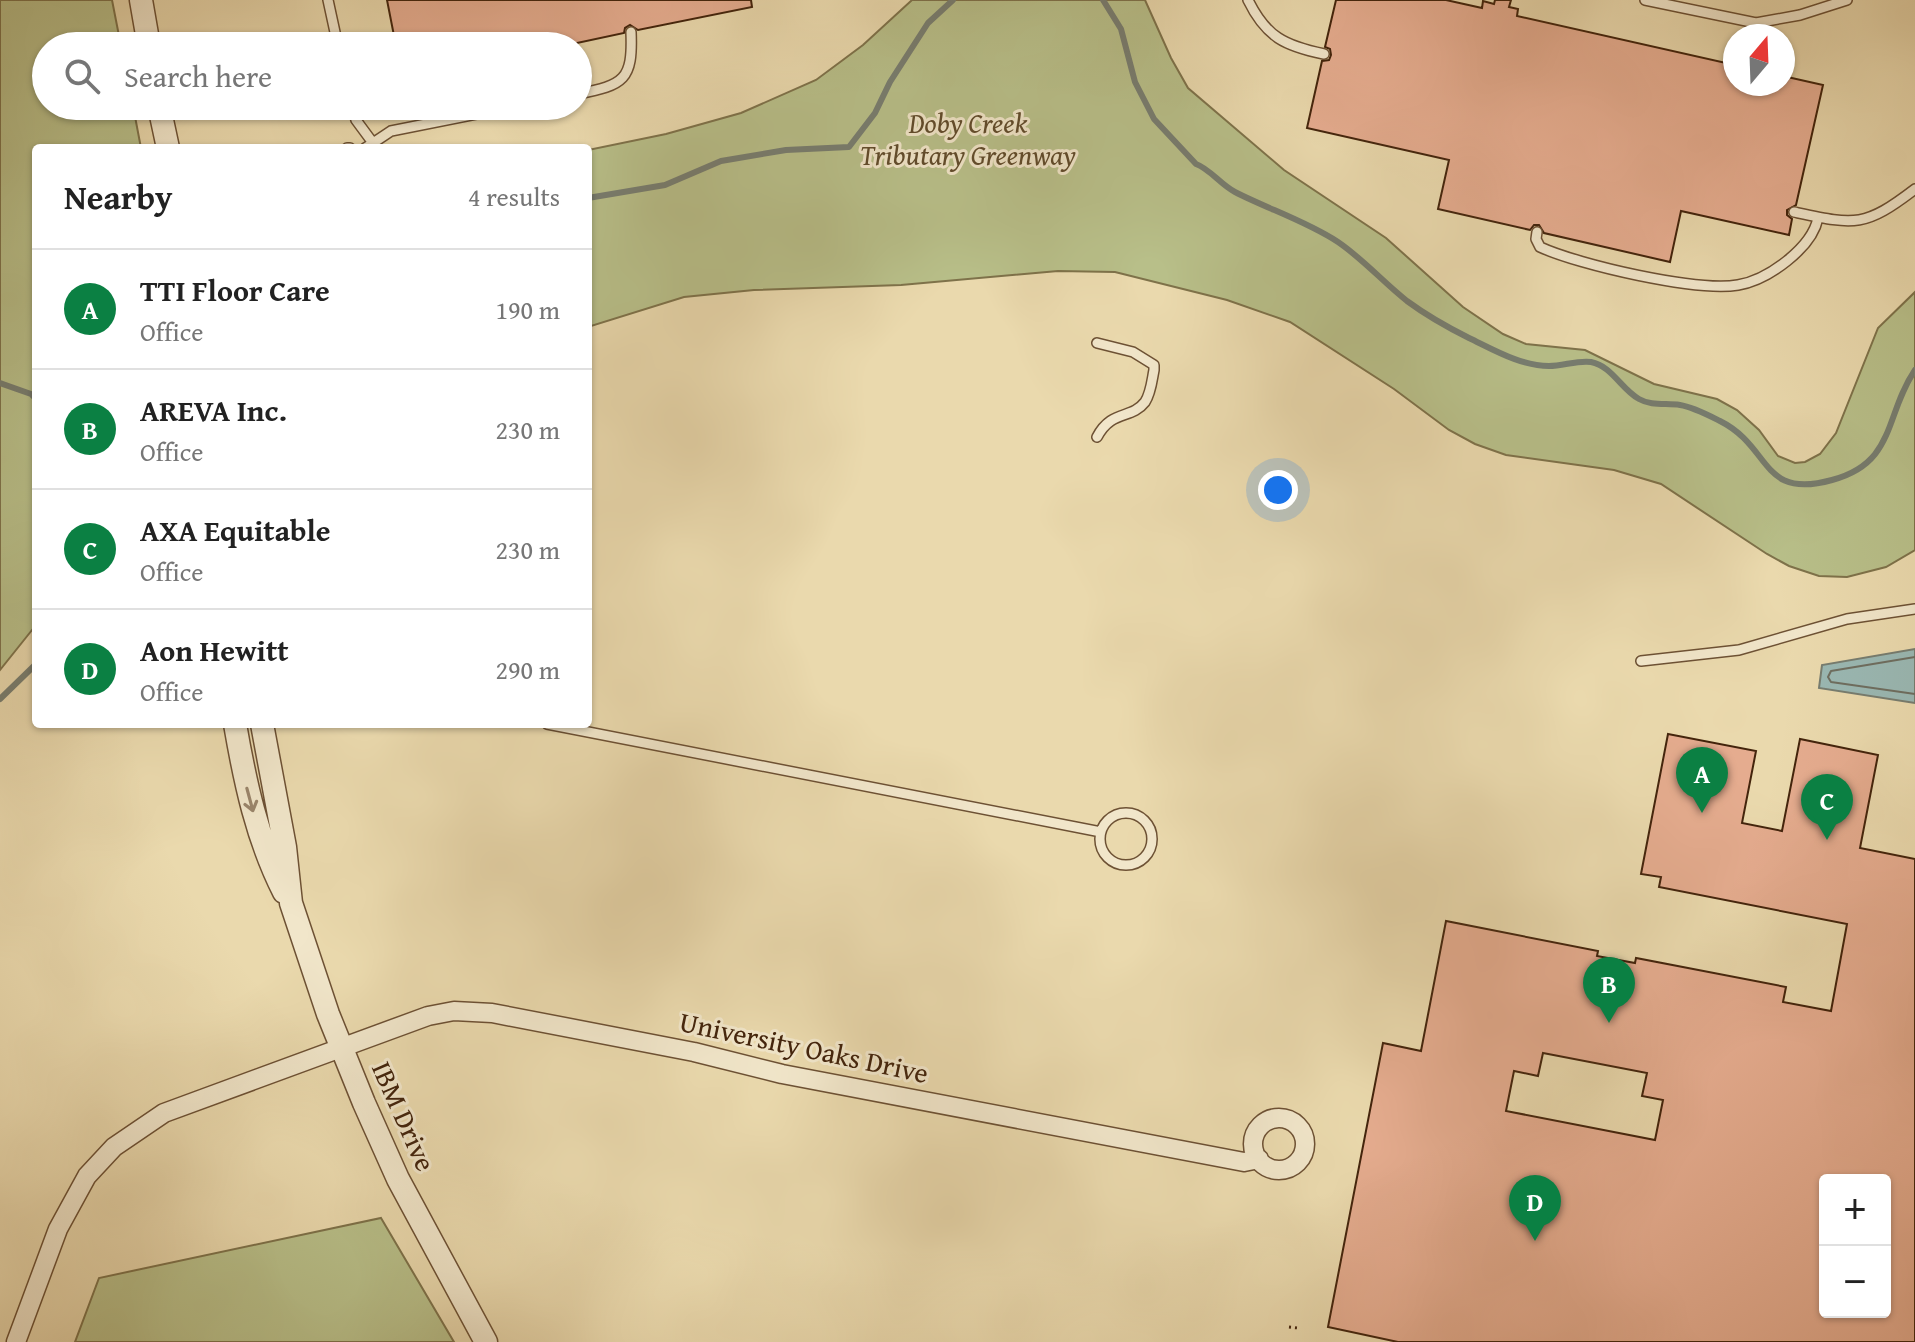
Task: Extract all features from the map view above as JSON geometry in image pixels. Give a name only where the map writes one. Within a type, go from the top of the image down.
[{"type":"street","points":[[141,0],[147,32]]},
{"type":"street","points":[[162,120],[167,144]]},
{"type":"street","name":"IBM Drive","points":[[236,728],[251,806],[270,862],[291,903],[342,1048],[398,1179],[486,1342]]},
{"type":"street","name":"IBM Drive","points":[[262,728],[285,847],[291,903]]},
{"type":"street","name":"University Oaks Drive","points":[[16,1342],[58,1229],[87,1176],[114,1147],[164,1113],[440,1013],[479,1011],[1034,1123],[1244,1162],[1259,1159]]},
{"type":"lane","points":[[328,0],[335,32]]},
{"type":"lane","points":[[1248,0],[1261,23],[1278,40],[1324,54]]},
{"type":"lane","points":[[1645,0],[1756,23],[1800,15],[1847,0]]},
{"type":"lane","points":[[592,91],[622,80],[632,62],[631,32]]},
{"type":"lane","points":[[356,120],[368,144]]},
{"type":"lane","points":[[372,144],[391,131],[446,120]]},
{"type":"lane","points":[[1794,212],[1840,222],[1862,221],[1886,211],[1915,189]]},
{"type":"lane","points":[[1537,232],[1540,247],[1603,268],[1690,283],[1735,286],[1755,280],[1800,250],[1813,233],[1818,218]]},
{"type":"lane","points":[[1097,343],[1144,357],[1154,365],[1154,370],[1144,402],[1134,410],[1111,419],[1097,437]]},
{"type":"lane","points":[[1641,661],[1739,650],[1847,619],[1915,609]]},
{"type":"lane","points":[[568,728],[1101,832]]},
{"type":"lane","points":[[1117,813],[1134,813],[1142,817],[1152,832],[1151,849],[1139,862],[1121,865],[1106,856],[1100,840],[1101,832],[1104,824],[1117,813]]},
{"type":"path","points":[[1289,1327],[1298,1328]]},
{"type":"green space","points":[[0,0],[112,0],[118,32],[32,32],[32,120],[136,120],[140,144],[32,144],[32,630],[0,670]]},
{"type":"green space","name":"Doby Creek Tributary Greenway","points":[[912,0],[1145,0],[1188,88],[1284,170],[1386,238],[1463,307],[1503,334],[1526,344],[1585,350],[1654,384],[1717,399],[1737,410],[1759,430],[1778,456],[1795,463],[1805,462],[1820,454],[1836,433],[1878,328],[1915,292],[1915,550],[1886,567],[1847,577],[1819,576],[1789,566],[1661,484],[1614,470],[1506,455],[1475,444],[1449,430],[1394,389],[1290,322],[1227,300],[1115,272],[1058,271],[901,285],[754,290],[684,297],[592,326],[592,149],[666,134],[741,113],[816,80],[863,45]]},
{"type":"green space","points":[[381,1218],[454,1342],[75,1342],[99,1278]]},
{"type":"water","points":[[1915,649],[1915,703],[1819,688],[1822,665]]},
{"type":"building","points":[[387,0],[751,0],[752,7],[638,30],[630,25],[624,33],[592,40],[592,32],[393,32]]},
{"type":"building","points":[[1336,0],[1446,0],[1482,8],[1483,1],[1494,4],[1495,0],[1511,0],[1509,7],[1518,9],[1517,16],[1723,62],[1723,96],[1795,96],[1795,79],[1823,85],[1796,205],[1787,210],[1787,215],[1792,219],[1789,235],[1681,211],[1670,262],[1544,233],[1539,225],[1534,225],[1530,230],[1438,209],[1449,160],[1307,128],[1322,61],[1329,60],[1331,55],[1330,49],[1325,47]]},
{"type":"building","points":[[1668,734],[1756,751],[1742,823],[1782,831],[1800,739],[1878,755],[1860,848],[1915,859],[1915,1342],[1398,1342],[1328,1327],[1383,1043],[1421,1051],[1446,921],[1598,951],[1597,956],[1635,963],[1636,958],[1786,987],[1783,1002],[1831,1011],[1847,924],[1659,887],[1661,877],[1641,874]],"holes":[[[1543,1053],[1647,1073],[1642,1096],[1663,1100],[1655,1140],[1506,1111],[1514,1071],[1538,1076]]]},
{"type":"waterway","points":[[592,197],[665,185],[721,161],[786,150],[849,147],[875,113],[890,82],[928,23],[953,0]]},
{"type":"waterway","points":[[1103,0],[1121,29],[1135,82],[1154,119],[1196,164],[1235,192],[1338,242],[1414,306],[1498,352],[1539,365],[1598,364],[1644,401],[1685,406],[1720,421],[1737,432],[1779,477],[1791,483],[1809,484],[1832,480],[1868,462],[1886,436],[1915,370]]},
{"type":"waterway","points":[[0,383],[32,395]]},
{"type":"waterway","points":[[0,699],[32,668]]},
{"type":"place","name":"TTI Floor Care","points":[[1702,813]]},
{"type":"place","name":"AXA Equitable","points":[[1827,840]]},
{"type":"place","name":"AREVA Inc.","points":[[1609,1023]]},
{"type":"place","name":"Aon Hewitt","points":[[1535,1241]]}]
